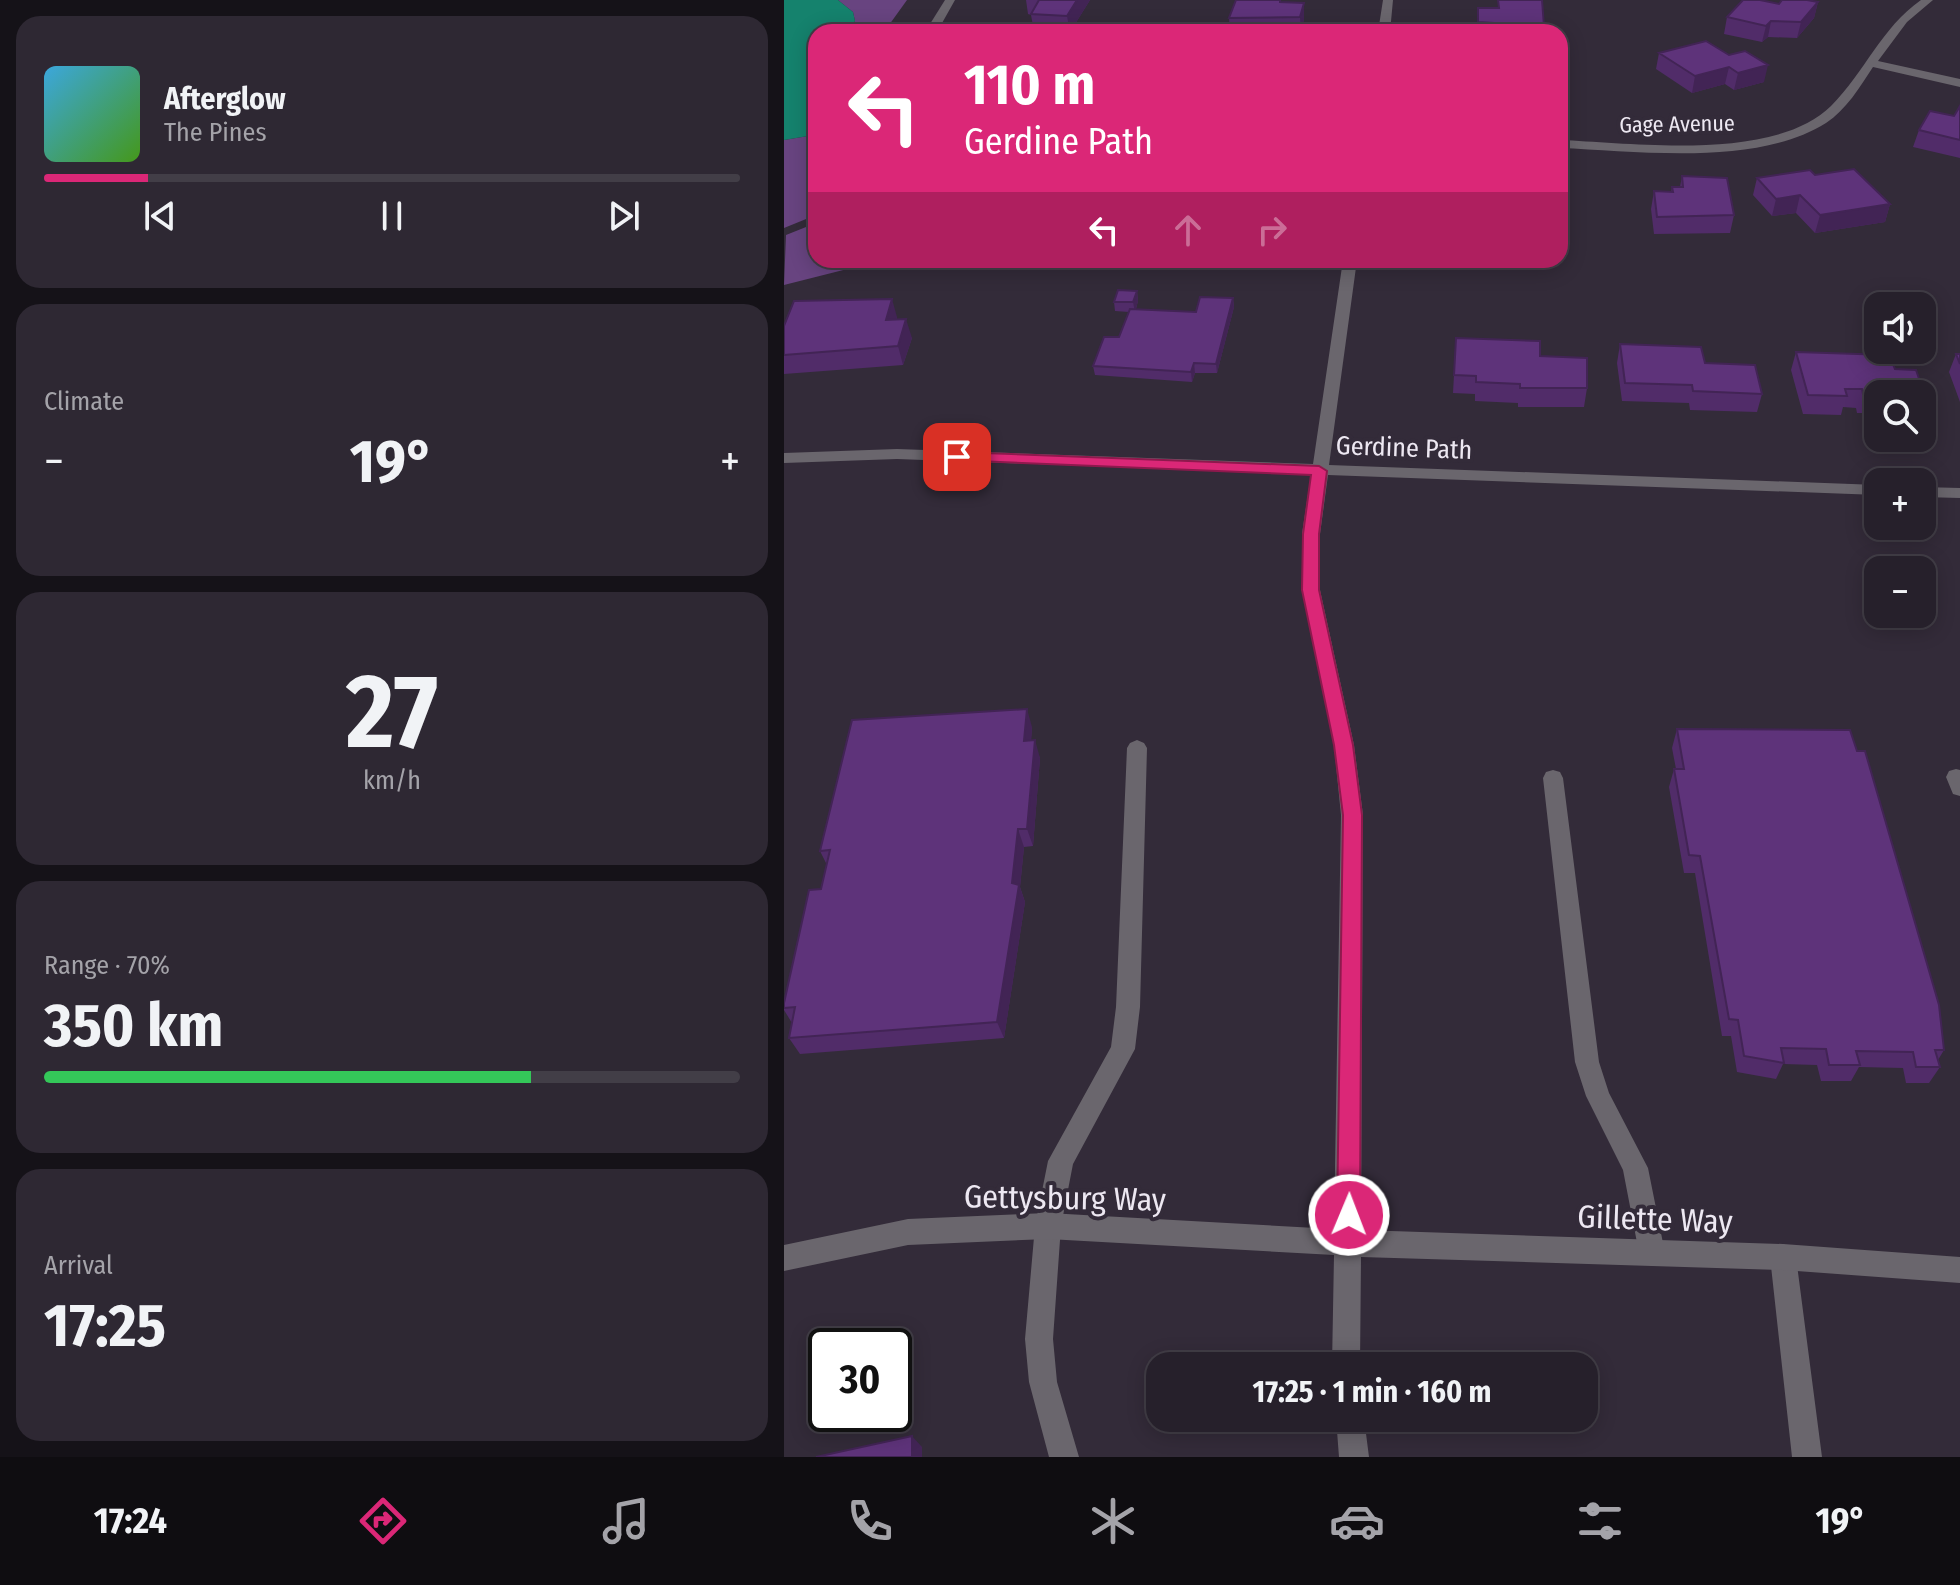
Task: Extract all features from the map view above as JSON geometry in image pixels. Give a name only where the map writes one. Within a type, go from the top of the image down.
[{"type":"street","points":[[936,24],[950,0]]},
{"type":"street","points":[[1385,24],[1388,0]]},
{"type":"street","name":"Gage Avenue","points":[[1568,144],[1713,146],[1783,136],[1822,121],[1843,101],[1900,22],[1928,0]]},
{"type":"street","points":[[1870,63],[1960,83]]},
{"type":"street","points":[[1346,1352],[1352,815],[1344,745],[1311,590],[1311,534],[1349,268]]},
{"type":"street","name":"Gerdine Path","points":[[784,458],[897,454],[1864,490]]},
{"type":"street","points":[[1936,492],[1960,493]]},
{"type":"street","points":[[1064,1457],[1043,1382],[1039,1339],[1048,1226],[1061,1161],[1123,1049],[1128,1007],[1137,748]]},
{"type":"street","points":[[1553,778],[1587,1062],[1598,1096],[1635,1168],[1652,1253]]},
{"type":"street","name":"Gettysburg Way","points":[[784,1258],[908,1232],[1048,1226],[1348,1243]]},
{"type":"street","name":"Gillette Way","points":[[1348,1243],[1783,1257],[1960,1270]]},
{"type":"street","points":[[1783,1257],[1807,1457]]},
{"type":"street","points":[[1351,1432],[1354,1457]]},
{"type":"shaded area","points":[[784,0],[838,0],[853,12],[855,21],[852,24],[808,24],[808,136],[784,140]]},
{"type":"shaded area","points":[[838,0],[907,0],[890,24],[852,24],[855,21],[853,12]]},
{"type":"shaded area","points":[[808,136],[808,218],[784,228],[784,140]]},
{"type":"shaded area","points":[[808,226],[808,268],[851,268],[784,285],[786,235]]},
{"type":"building","points":[[1039,0],[1077,0],[1067,16],[1031,14]]},
{"type":"building","points":[[1236,0],[1304,3],[1300,17],[1229,18]]},
{"type":"building","points":[[1498,0],[1542,0],[1544,24],[1478,22],[1478,8],[1499,8]]},
{"type":"building","points":[[1743,0],[1779,4],[1782,0],[1818,2],[1801,22],[1771,21],[1766,26],[1727,17]]},
{"type":"building","points":[[1706,41],[1729,55],[1745,51],[1768,65],[1738,73],[1729,67],[1695,76],[1659,53]]},
{"type":"building","points":[[1960,106],[1960,140],[1919,130],[1930,111],[1954,116]]},
{"type":"building","points":[[1854,169],[1890,204],[1820,215],[1800,195],[1776,199],[1757,178],[1810,170],[1815,175]]},
{"type":"building","points":[[1682,176],[1727,178],[1734,215],[1657,217],[1654,191],[1673,192],[1672,187],[1683,187]]},
{"type":"building","points":[[1118,290],[1137,291],[1133,302],[1114,302]]},
{"type":"building","points":[[1200,297],[1233,298],[1216,364],[1194,363],[1191,372],[1093,366],[1104,337],[1119,337],[1130,309],[1196,312]]},
{"type":"building","points":[[892,299],[886,320],[906,319],[898,346],[784,355],[784,326],[794,301]]},
{"type":"building","points":[[1456,338],[1540,341],[1540,356],[1587,358],[1587,388],[1520,388],[1520,384],[1476,382],[1476,376],[1454,375]]},
{"type":"building","points":[[1620,344],[1701,347],[1705,363],[1755,365],[1762,394],[1693,391],[1692,385],[1625,383]]},
{"type":"building","points":[[1796,352],[1864,354],[1864,364],[1893,364],[1895,369],[1916,370],[1919,380],[1864,380],[1864,394],[1862,389],[1845,389],[1847,396],[1808,395]]},
{"type":"building","points":[[1027,709],[1024,741],[1035,740],[1027,829],[1018,829],[1012,883],[1019,885],[997,1022],[789,1038],[795,1007],[784,1008],[784,1003],[809,890],[821,889],[830,850],[820,851],[852,720]]},
{"type":"building","points":[[1677,729],[1850,730],[1857,751],[1865,751],[1939,1005],[1944,1050],[1935,1050],[1940,1067],[1916,1067],[1913,1052],[1856,1051],[1860,1065],[1829,1065],[1826,1049],[1781,1048],[1784,1063],[1744,1056],[1738,1020],[1729,1019],[1700,856],[1689,855],[1674,769],[1684,769]]},
{"type":"building","points":[[912,1436],[912,1457],[816,1457]]},
{"type":"route","points":[[957,457],[1319,471],[1311,534],[1311,590],[1344,745],[1352,815],[1349,1215]]}]
